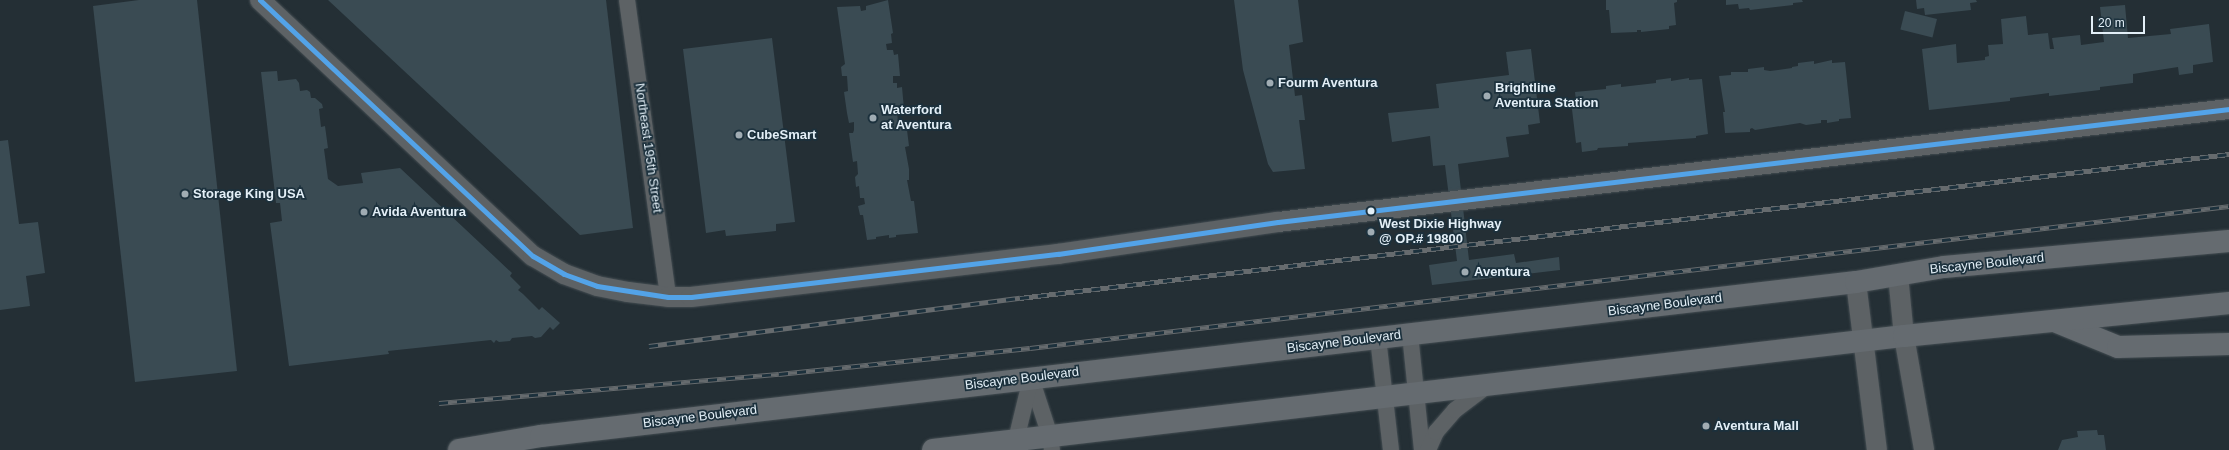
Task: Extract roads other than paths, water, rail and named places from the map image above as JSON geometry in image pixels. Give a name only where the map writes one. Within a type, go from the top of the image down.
[{"type":"main road","name":"Biscayne Boulevard","points":[[462,450],[508,446],[549,435],[1856,282],[1944,267],[2229,241]]},
{"type":"main road","points":[[933,450],[1051,443],[1416,393],[1904,336],[2054,320],[2229,304]]},
{"type":"main road","points":[[2054,320],[2118,347],[2229,344]]},
{"type":"street","points":[[260,0],[533,256],[553,269],[586,282],[617,290],[668,296],[691,297],[1058,254],[1278,222],[2229,109]]},
{"type":"street","name":"Northeast 195th Street","points":[[627,0],[668,296]]},
{"type":"street","points":[[1898,275],[1904,336],[1924,450]]},
{"type":"street","points":[[1856,282],[1862,342],[1877,450]]},
{"type":"street","points":[[1410,334],[1422,450]]},
{"type":"street","points":[[1378,338],[1391,450]]},
{"type":"street","points":[[1031,378],[1051,443]]},
{"type":"street","points":[[1017,445],[1031,378]]},
{"type":"street","points":[[1428,450],[1436,432],[1455,410],[1489,385]]},
{"type":"railway","points":[[649,346],[1020,298],[2229,154]]},
{"type":"railway","points":[[439,403],[779,374],[1030,348],[2229,206]]},
{"type":"place","name":"Fourm Aventura","points":[[1270,83]]},
{"type":"place","name":"Brightline Aventura Station","points":[[1487,96]]},
{"type":"place","name":"Waterford at Aventura","points":[[873,118]]},
{"type":"place","name":"CubeSmart","points":[[739,135]]},
{"type":"place","name":"Storage King USA","points":[[185,194]]},
{"type":"place","name":"Avida Aventura","points":[[364,212]]},
{"type":"place","name":"West Dixie Highway @ OP.# 19800","points":[[1371,232]]},
{"type":"place","name":"Aventura","points":[[1465,272]]},
{"type":"place","name":"Aventura Mall","points":[[1706,426]]}]
